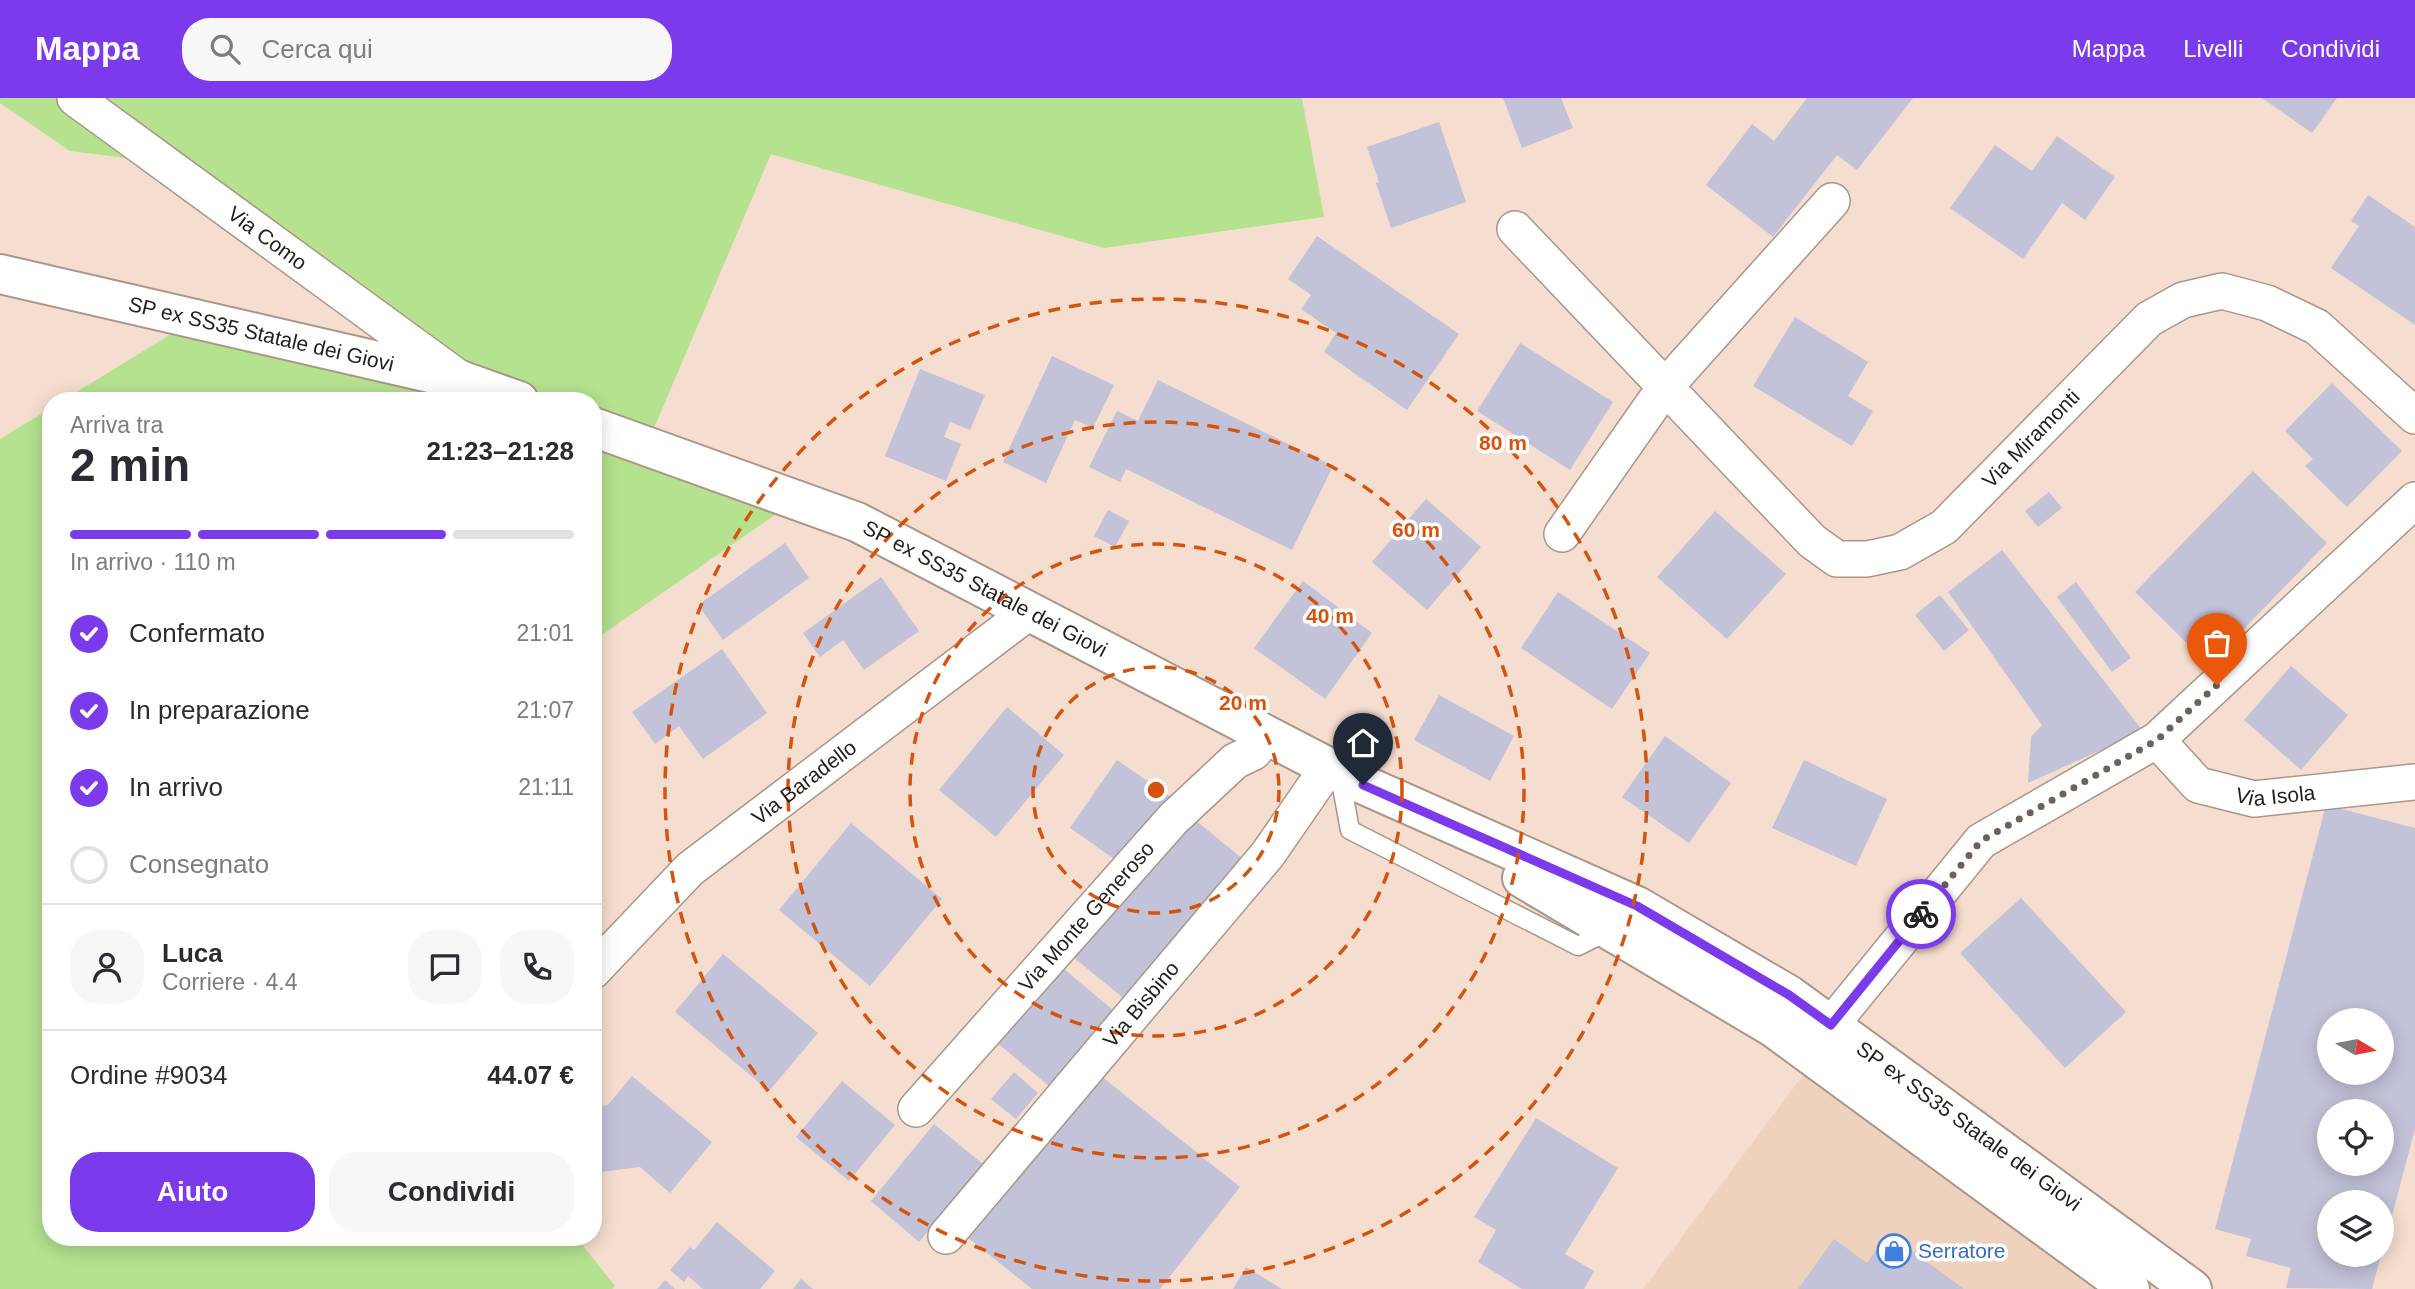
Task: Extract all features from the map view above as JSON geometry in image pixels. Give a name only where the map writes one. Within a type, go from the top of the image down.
[{"type":"main road","name":"SP ex SS35 Statale dei Giovi","points":[[0,274],[460,380],[494,392]]},
{"type":"main road","name":"SP ex SS35 Statale dei Giovi","points":[[602,430],[857,522],[1343,775],[1774,1028],[2130,1289]]},
{"type":"main road","name":"SP ex SS35 Statale dei Giovi","points":[[1343,775],[1637,906],[1789,995],[2192,1289]]},
{"type":"main road","points":[[1669,965],[1741,987],[1812,1030],[1831,1025]]},
{"type":"street","name":"Via Como","points":[[75,98],[460,380]]},
{"type":"street","points":[[1562,534],[1665,387],[1832,201]]},
{"type":"street","name":"Via Miramonti","points":[[1515,229],[1812,541],[1837,559],[1867,559],[1900,552],[1944,527],[2149,319],[2183,300],[2222,291],[2267,303],[2317,327],[2415,416]]},
{"type":"street","points":[[1831,1025],[1981,841],[2157,740],[2415,500]]},
{"type":"street","name":"Via Baradello","points":[[602,962],[690,869],[1030,611]]},
{"type":"street","name":"Via Monte Generoso","points":[[916,1108],[1173,819],[1235,761],[1254,752],[1266,734]]},
{"type":"street","name":"Via Isola","points":[[2157,740],[2198,785],[2253,799],[2415,782]]},
{"type":"street","name":"Via Bisbino","points":[[946,1236],[1268,853],[1343,775]]},
{"type":"shaded area","points":[[1807,1070],[2111,1289],[1643,1289]]},
{"type":"green space","points":[[0,98],[1302,98],[1324,217],[1104,248],[771,154],[654,428],[779,512],[602,635],[602,392],[77,392],[194,320],[415,370],[158,162],[70,151],[0,103]]},
{"type":"green space","points":[[42,413],[42,1246],[583,1246],[615,1286],[612,1289],[0,1289],[0,439]]},
{"type":"building","points":[[1503,98],[1561,98],[1573,128],[1522,148]]},
{"type":"building","points":[[1807,98],[1913,98],[1857,170],[1837,155],[1773,237],[1706,185],[1752,124],[1774,141]]},
{"type":"building","points":[[2262,98],[2337,98],[2312,133]]},
{"type":"building","points":[[1439,122],[1466,202],[1391,228],[1367,147]]},
{"type":"building","points":[[2057,136],[2115,177],[2085,220],[2062,203],[2023,259],[1950,208],[1995,145],[2032,171]]},
{"type":"building","points":[[2368,195],[2415,227],[2415,325],[2331,268],[2359,226],[2351,221]]},
{"type":"building","points":[[1317,236],[1459,334],[1407,410],[1324,352],[1336,333],[1301,309],[1311,295],[1288,279]]},
{"type":"building","points":[[1795,317],[1868,362],[1848,396],[1873,411],[1852,446],[1753,386]]},
{"type":"building","points":[[1520,343],[1613,402],[1570,470],[1477,411]]},
{"type":"building","points":[[1052,356],[1114,385],[1093,428],[1075,420],[1046,483],[1003,462]]},
{"type":"building","points":[[920,369],[985,395],[970,430],[950,422],[944,437],[961,444],[946,481],[885,456]]},
{"type":"building","points":[[1158,380],[1333,466],[1292,550],[1126,469],[1120,482],[1089,467],[1117,411],[1138,421]]},
{"type":"building","points":[[2332,383],[2402,451],[2347,507],[2305,466],[2313,459],[2285,431]]},
{"type":"building","points":[[2253,471],[2327,543],[2209,665],[2135,592]]},
{"type":"building","points":[[2049,492],[2062,508],[2038,527],[2025,511]]},
{"type":"building","points":[[1426,499],[1481,547],[1427,610],[1372,562]]},
{"type":"building","points":[[1108,510],[1129,521],[1115,547],[1094,536]]},
{"type":"building","points":[[1715,511],[1786,574],[1727,639],[1657,577]]},
{"type":"building","points":[[785,543],[809,578],[723,640],[698,605]]},
{"type":"building","points":[[2002,550],[2143,731],[2028,783],[2031,737],[2042,725],[1948,592]]},
{"type":"building","points":[[881,577],[919,631],[864,670],[843,640],[820,657],[803,633]]},
{"type":"building","points":[[1303,581],[1372,633],[1325,699],[1254,648]]},
{"type":"building","points":[[2076,582],[2131,658],[2112,672],[2057,597]]},
{"type":"building","points":[[1558,592],[1650,653],[1612,709],[1521,648]]},
{"type":"building","points":[[1940,595],[1969,630],[1944,651],[1915,615]]},
{"type":"building","points":[[722,649],[767,713],[703,759],[679,726],[655,744],[632,712]]},
{"type":"building","points":[[2291,666],[2348,715],[2301,770],[2244,720]]},
{"type":"building","points":[[1439,695],[1514,736],[1490,781],[1414,740]]},
{"type":"building","points":[[1007,707],[1064,755],[996,837],[939,790]]},
{"type":"building","points":[[1665,736],[1731,783],[1689,843],[1622,797]]},
{"type":"building","points":[[1117,760],[1174,799],[1127,868],[1070,828]]},
{"type":"building","points":[[1804,760],[1887,799],[1856,866],[1772,828]]},
{"type":"building","points":[[2326,805],[2415,828],[2415,1129],[2394,1208],[2394,1190],[2317,1190],[2317,1267],[2378,1267],[2372,1289],[2286,1288],[2291,1268],[2246,1256],[2251,1239],[2215,1229]]},
{"type":"building","points":[[1189,815],[1249,864],[1132,1005],[1073,957]]},
{"type":"building","points":[[851,823],[942,899],[870,986],[779,910]]},
{"type":"building","points":[[2021,898],[2126,1012],[2065,1068],[1960,953]]},
{"type":"building","points":[[723,954],[818,1033],[769,1091],[675,1012]]},
{"type":"building","points":[[1058,964],[1113,1010],[1050,1087],[995,1041]]},
{"type":"building","points":[[1014,1072],[1038,1093],[1016,1119],[991,1099]]},
{"type":"building","points":[[1096,1072],[1240,1187],[1160,1289],[1032,1289],[967,1237]]},
{"type":"building","points":[[632,1076],[712,1142],[670,1193],[640,1167],[602,1172],[602,1106],[608,1105]]},
{"type":"building","points":[[842,1081],[895,1125],[849,1181],[796,1137]]},
{"type":"building","points":[[1536,1118],[1618,1168],[1565,1254],[1594,1271],[1584,1289],[1522,1289],[1478,1262],[1496,1230],[1474,1217]]},
{"type":"building","points":[[934,1124],[983,1164],[919,1242],[871,1201]]},
{"type":"building","points":[[717,1222],[775,1271],[760,1289],[703,1289],[688,1276],[684,1282],[670,1270],[690,1247],[694,1250]]},
{"type":"building","name":"Serratore","points":[[1888,1233],[1964,1289],[1798,1289],[1834,1239],[1867,1263]]},
{"type":"building","points":[[1246,1267],[1282,1289],[1233,1289]]},
{"type":"building","points":[[801,1279],[813,1289],[793,1289]]},
{"type":"building","points":[[665,1280],[675,1289],[657,1289]]},
{"type":"way so far","points":[[1921,914],[1981,841],[2157,740],[2217,685]]},
{"type":"place","name":"Serratore","points":[[1894,1251]]},
{"type":"route","points":[[1363,785],[1637,906],[1789,995],[1831,1025],[1921,914]]}]
